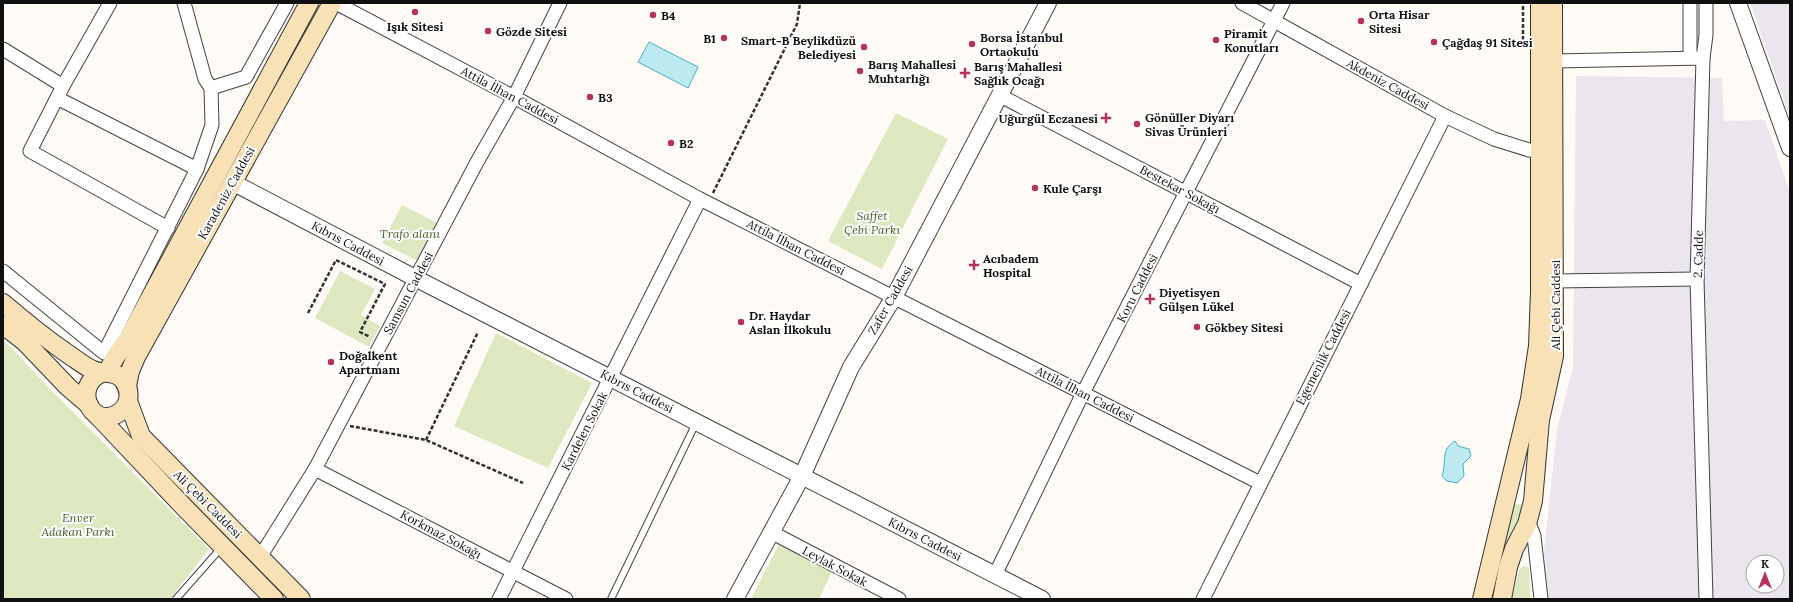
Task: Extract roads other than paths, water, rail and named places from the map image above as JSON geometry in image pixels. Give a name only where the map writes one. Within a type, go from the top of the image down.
[{"type":"main road","name":"Karadeniz Caddesi","points":[[104,373],[128,339],[309,3]]},
{"type":"main road","name":"Karadeniz Caddesi","points":[[128,393],[130,371],[136,357],[332,3]]},
{"type":"main road","name":"Ali Çebi Caddesi","points":[[1482,599],[1530,399],[1538,346],[1540,292],[1540,3]]},
{"type":"main road","name":"Ali Çebi Caddesi","points":[[1502,599],[1512,555],[1526,524],[1533,501],[1540,420],[1554,356],[1555,281],[1553,3]]},
{"type":"main road","name":"Ali Çebi Caddesi","points":[[3,303],[54,344],[86,366],[104,373],[119,376],[128,393],[141,436],[301,599]]},
{"type":"main road","name":"Ali Çebi Caddesi","points":[[3,325],[25,342],[68,387],[93,410],[222,547],[274,599]]},
{"type":"main road","points":[[104,373],[94,377],[88,386],[87,400],[93,410],[105,417],[117,414],[123,409],[128,393]]},
{"type":"main road","points":[[1507,496],[1514,493],[1521,493],[1528,496],[1533,501]]},
{"type":"street","points":[[110,3],[63,86],[30,151],[168,228]]},
{"type":"street","points":[[3,271],[104,354],[197,169],[212,125],[211,88],[205,79],[184,3]]},
{"type":"street","points":[[211,88],[246,77],[287,3]]},
{"type":"street","name":"Attila İlhan Caddesi","points":[[336,3],[704,200],[1260,483]]},
{"type":"street","name":"Samsun Caddesi","points":[[260,558],[316,469],[415,278],[477,162],[514,97],[560,3]]},
{"type":"street","name":"Zafer Caddesi","points":[[735,599],[802,476],[851,367],[894,297],[1048,3]]},
{"type":"street","name":"Akdeniz Caddesi","points":[[1242,3],[1445,116],[1494,139],[1540,152]]},
{"type":"street","name":"Koru Caddesi","points":[[995,575],[1083,393],[1283,3]]},
{"type":"street","points":[[1690,3],[1697,58]]},
{"type":"street","points":[[1697,58],[1706,35],[1706,3]]},
{"type":"street","points":[[1738,3],[1790,148]]},
{"type":"street","points":[[3,49],[63,86]]},
{"type":"street","points":[[1554,61],[1697,58]]},
{"type":"street","name":"2. Cadde","points":[[1697,58],[1697,279],[1706,599]]},
{"type":"street","name":"Bestekar Sokağı","points":[[999,95],[1186,191],[1361,284]]},
{"type":"street","points":[[57,98],[197,169]]},
{"type":"street","name":"Egemenlik Caddesi","points":[[1203,599],[1445,116]]},
{"type":"street","name":"Kıbrıs Caddesi","points":[[232,182],[415,278],[1042,599]]},
{"type":"street","name":"Kardelen Sokak","points":[[499,599],[611,378],[704,200]]},
{"type":"street","points":[[1555,281],[1697,279]]},
{"type":"street","name":"Korkmaz Sokağı","points":[[316,469],[566,599]]},
{"type":"street","points":[[1526,524],[1532,528],[1534,536],[1541,599]]},
{"type":"street","name":"Leylak Sokak","points":[[771,532],[899,599]]},
{"type":"lane","points":[[611,599],[697,422]]},
{"type":"lane","points":[[176,599],[222,547]]},
{"type":"water","points":[[649,42],[698,67],[688,88],[638,62]]},
{"type":"water","points":[[1455,441],[1458,446],[1469,449],[1471,456],[1463,464],[1464,476],[1457,483],[1447,481],[1442,476],[1447,448]]},
{"type":"place","name":"Işık Sitesi","points":[[415,12]]},
{"type":"place","name":"B4","points":[[653,15]]},
{"type":"place","name":"Orta Hisar Sitesi","points":[[1361,21]]},
{"type":"place","name":"Gözde Sitesi","points":[[488,31]]},
{"type":"place","name":"B1","points":[[724,38]]},
{"type":"place","name":"Piramit Konutları","points":[[1216,40]]},
{"type":"place","name":"Çağdaş 91 Sitesi","points":[[1434,42]]},
{"type":"place","name":"Borsa İstanbul Ortaokulu","points":[[972,44]]},
{"type":"place","name":"Smart-B Beylikdüzü Belediyesi","points":[[864,47]]},
{"type":"place","name":"Barış Mahallesi Muhtarlığı","points":[[860,71]]},
{"type":"place","name":"Barış Mahallesi Sağlık Ocağı","points":[[965,73]]},
{"type":"place","name":"B3","points":[[590,97]]},
{"type":"place","name":"Uğurgül Eczanesi","points":[[1106,118]]},
{"type":"place","name":"Gönüller Diyarı Sivas Ürünleri","points":[[1137,124]]},
{"type":"place","name":"B2","points":[[671,143]]},
{"type":"place","name":"Kule Çarşı","points":[[1035,188]]},
{"type":"place","name":"Acıbadem Hospital","points":[[974,265]]},
{"type":"place","name":"Diyetisyen Gülşen Lükel","points":[[1150,299]]},
{"type":"place","name":"Dr. Haydar Aslan İlkokulu","points":[[741,322]]},
{"type":"place","name":"Gökbey Sitesi","points":[[1197,327]]},
{"type":"place","name":"Doğalkent Apartmanı","points":[[331,362]]},
{"type":"park label","name":"Saffet Çebi Parkı","points":[[872,222]]},
{"type":"park label","name":"Trafo alanı","points":[[410,233]]},
{"type":"park label","name":"Enver Adakan Parkı","points":[[78,524]]}]
